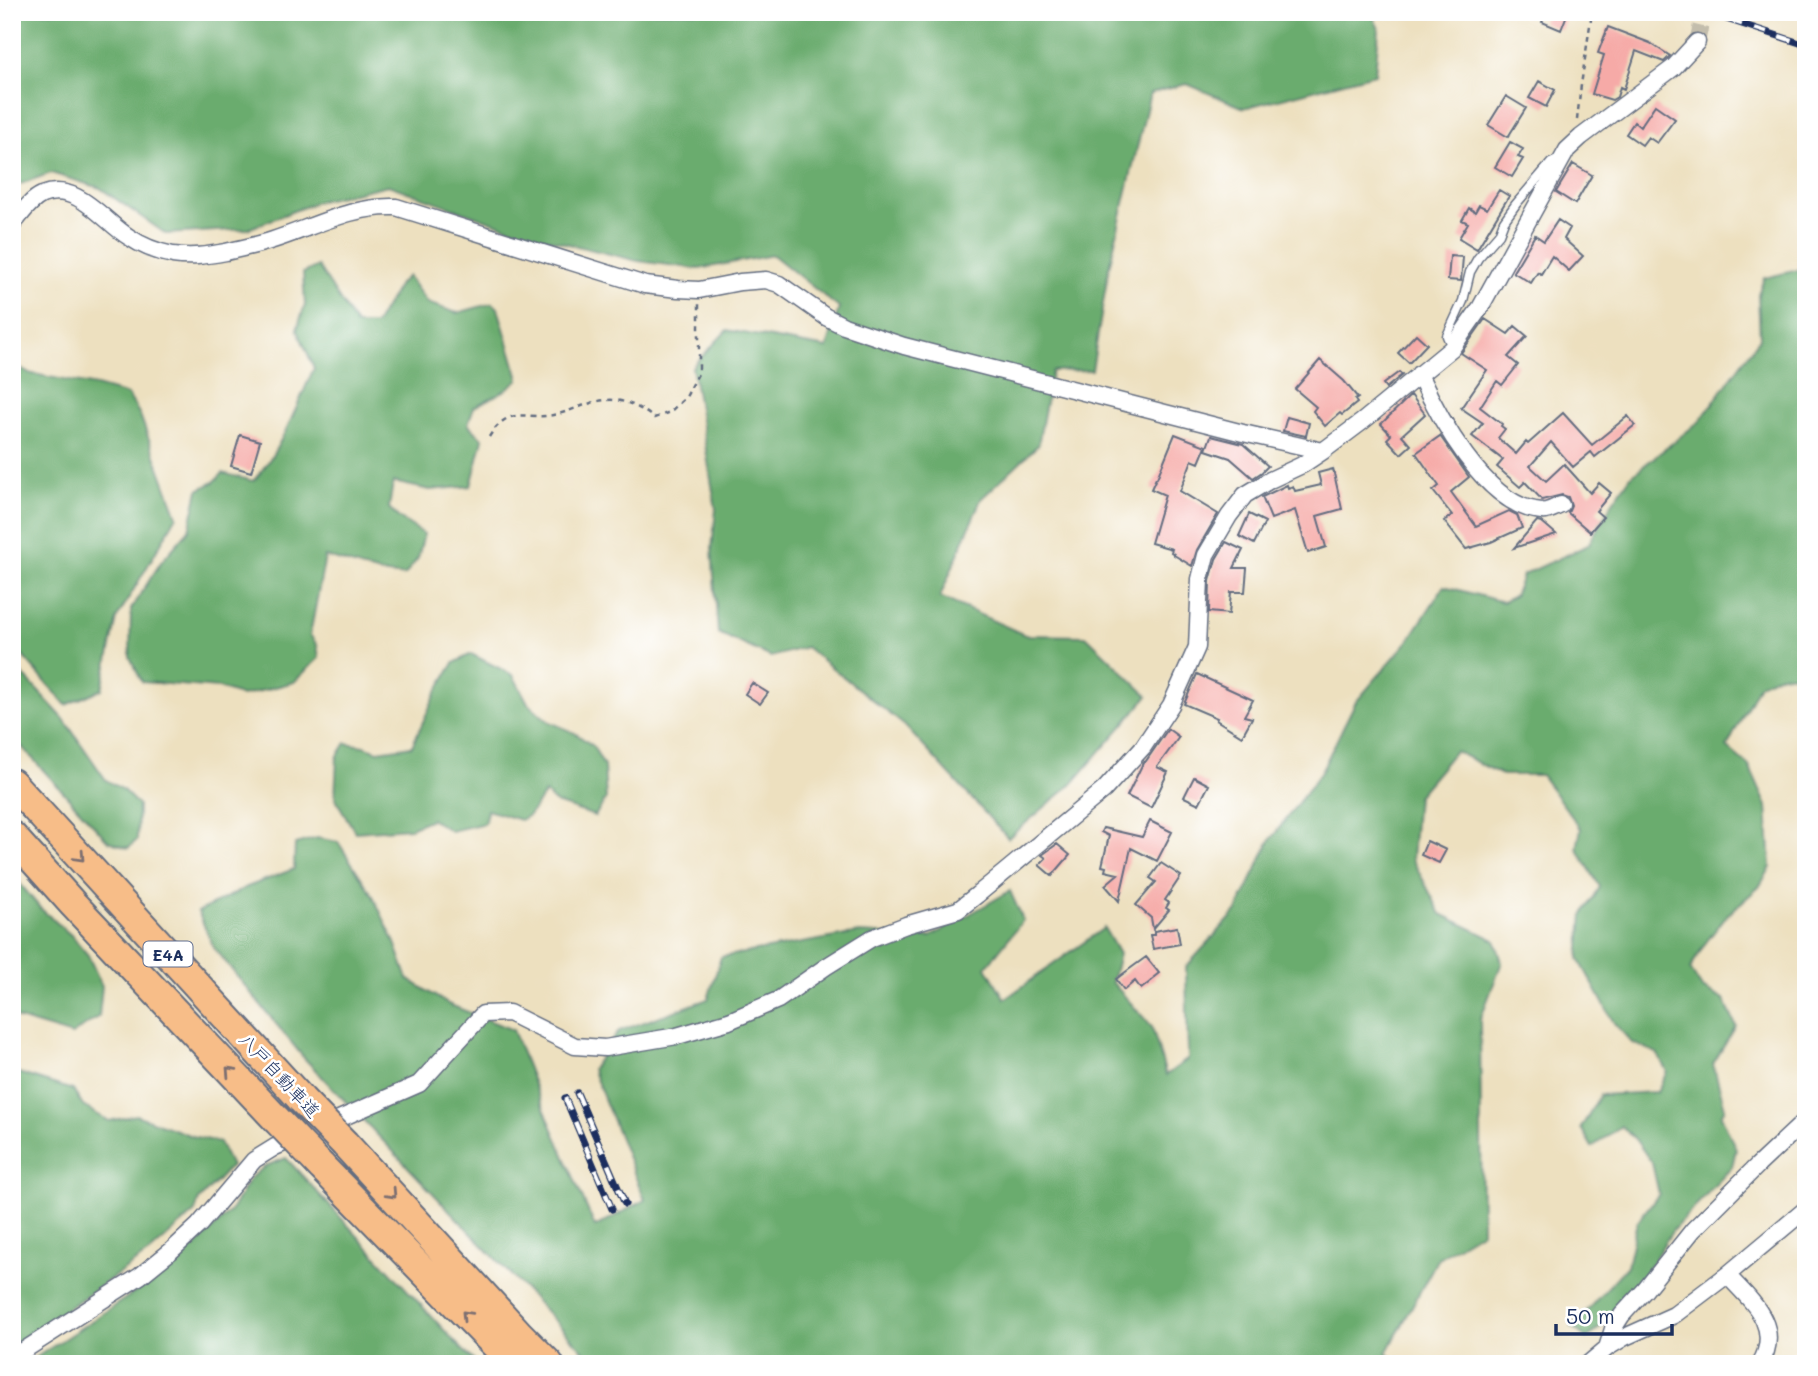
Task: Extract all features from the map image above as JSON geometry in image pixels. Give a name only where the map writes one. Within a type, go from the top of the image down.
[{"type":"highway","name":"八戸自動車道","points":[[12,783],[302,1100],[549,1364]]},
{"type":"highway","name":"八戸自動車道","points":[[12,836],[321,1167],[514,1364]]},
{"type":"street","points":[[12,1358],[140,1276],[171,1251],[200,1225],[254,1160],[275,1147],[419,1084],[483,1014],[509,1013],[575,1046],[605,1048],[677,1036],[729,1021],[778,1000],[872,938],[958,910],[1104,789],[1143,747],[1171,705],[1197,647],[1200,579],[1206,555],[1245,495],[1323,451],[1452,348],[1480,308],[1567,150],[1673,68],[1697,42]]},
{"type":"street","points":[[12,225],[36,199],[43,195],[61,193],[80,198],[127,236],[145,246],[174,255],[202,257],[272,240],[354,211],[379,206],[396,207],[645,285],[699,290],[766,280],[779,284],[826,317],[844,326],[904,346],[1323,451]]},
{"type":"street","points":[[1419,374],[1451,435],[1494,488],[1527,509],[1544,512],[1561,505]]},
{"type":"street","points":[[1607,1348],[1613,1329],[1622,1315],[1693,1230],[1806,1120]]},
{"type":"street","points":[[1588,1364],[1625,1337],[1674,1315],[1806,1209]]},
{"type":"street","points":[[1727,1275],[1758,1309],[1768,1329],[1768,1345],[1760,1364]]},
{"type":"lane","points":[[1452,348],[1447,336],[1463,301],[1470,272],[1478,258],[1499,234],[1516,204],[1551,163],[1561,159]]},
{"type":"path","points":[[1581,137],[1577,117],[1592,12]]},
{"type":"path","points":[[489,437],[505,419],[517,415],[546,416],[570,412],[592,401],[616,400],[639,407],[654,418],[670,412],[686,397],[699,372],[699,290]]},
{"type":"green space","points":[[12,12],[1371,12],[1379,29],[1375,74],[1244,108],[1187,84],[1150,93],[1109,267],[1092,370],[1052,371],[1038,445],[981,499],[940,597],[1025,635],[1086,636],[1148,696],[1072,784],[1008,838],[905,726],[806,647],[771,657],[718,633],[712,549],[716,509],[692,367],[727,330],[827,348],[839,308],[773,255],[699,269],[638,261],[524,233],[388,185],[319,201],[248,229],[166,234],[100,188],[51,173],[12,187]]},
{"type":"green space","points":[[17,234],[20,270],[12,292],[12,241]]},
{"type":"green space","points":[[318,266],[356,325],[375,325],[399,284],[408,276],[427,303],[457,313],[493,303],[498,308],[519,379],[504,391],[474,407],[468,424],[483,439],[471,486],[430,490],[393,482],[389,508],[424,534],[418,558],[405,575],[375,572],[325,557],[310,635],[317,645],[319,658],[294,682],[242,696],[219,688],[142,682],[130,657],[131,609],[161,562],[189,530],[198,490],[214,482],[223,473],[253,481],[279,443],[314,368],[297,329],[305,305],[303,273]]},
{"type":"green space","points":[[1806,268],[1806,676],[1781,674],[1759,684],[1727,747],[1749,766],[1767,806],[1771,867],[1759,887],[1726,916],[1690,969],[1702,988],[1724,1000],[1736,1026],[1713,1064],[1725,1108],[1721,1115],[1736,1149],[1732,1167],[1673,1230],[1644,1275],[1608,1321],[1587,1338],[1572,1327],[1627,1266],[1637,1222],[1659,1194],[1652,1163],[1635,1139],[1621,1126],[1592,1147],[1581,1128],[1600,1095],[1657,1092],[1667,1072],[1657,1053],[1632,1043],[1614,1023],[1579,959],[1583,915],[1600,887],[1577,848],[1581,829],[1541,775],[1502,775],[1455,751],[1417,796],[1412,859],[1441,914],[1495,940],[1502,962],[1480,1020],[1482,1231],[1438,1258],[1387,1353],[1398,1364],[596,1364],[304,1058],[214,948],[198,912],[247,887],[294,869],[295,844],[317,838],[338,842],[373,896],[408,979],[448,1004],[513,1030],[595,1227],[645,1200],[592,1069],[619,1031],[708,999],[721,957],[859,933],[930,937],[1010,891],[1023,920],[986,967],[1005,999],[1104,928],[1119,954],[1112,982],[1152,1027],[1166,1075],[1188,1059],[1186,967],[1237,911],[1269,842],[1321,772],[1355,703],[1409,640],[1444,586],[1503,602],[1514,596],[1523,575],[1588,545],[1631,476],[1700,421],[1760,338],[1758,294],[1764,278]]},
{"type":"green space","points":[[12,364],[28,373],[128,395],[140,415],[177,516],[117,618],[102,689],[66,705],[12,644]]},
{"type":"green space","points":[[471,654],[513,675],[528,703],[548,721],[575,733],[593,746],[604,766],[606,799],[595,816],[556,803],[545,793],[529,815],[520,820],[487,810],[485,823],[451,831],[431,819],[410,828],[355,832],[335,798],[337,757],[346,743],[378,751],[412,746],[437,691],[454,663]]},
{"type":"green space","points":[[12,663],[63,718],[106,780],[122,789],[138,805],[137,840],[128,848],[108,841],[12,736]]},
{"type":"green space","points":[[12,874],[40,908],[72,936],[88,955],[102,986],[99,1016],[72,1035],[12,1015]]},
{"type":"green space","points":[[12,1071],[73,1090],[83,1106],[109,1121],[136,1115],[192,1136],[219,1142],[231,1166],[199,1200],[195,1212],[149,1253],[12,1346]]},
{"type":"green space","points":[[286,1158],[477,1364],[26,1364],[158,1277],[195,1247],[232,1209],[250,1178],[266,1166]]},
{"type":"building","points":[[1546,12],[1568,12],[1561,30],[1542,22]]},
{"type":"building","points":[[1608,27],[1650,43],[1670,56],[1664,62],[1636,51],[1624,89],[1620,87],[1617,97],[1612,100],[1592,94],[1604,55],[1598,53]]},
{"type":"building","points":[[1539,81],[1555,90],[1546,107],[1529,98]]},
{"type":"building","points":[[1506,96],[1526,108],[1508,137],[1488,125]]},
{"type":"building","points":[[1655,105],[1675,119],[1657,143],[1648,137],[1642,145],[1626,134],[1634,122],[1640,127]]},
{"type":"building","points":[[1510,142],[1523,149],[1518,157],[1523,159],[1512,177],[1495,167]]},
{"type":"building","points":[[1573,164],[1592,175],[1575,204],[1556,192]]},
{"type":"building","points":[[1499,190],[1509,196],[1477,249],[1459,238],[1468,223],[1462,220],[1469,208],[1475,212],[1479,205],[1487,209]]},
{"type":"building","points":[[1558,220],[1570,228],[1564,239],[1583,256],[1569,271],[1552,256],[1541,274],[1538,272],[1531,283],[1513,272],[1535,235],[1544,241]]},
{"type":"building","points":[[1450,256],[1463,257],[1461,281],[1448,280]]},
{"type":"building","points":[[1485,319],[1508,334],[1515,326],[1527,336],[1508,357],[1518,365],[1502,385],[1497,381],[1480,407],[1502,424],[1505,429],[1498,438],[1516,454],[1526,442],[1528,444],[1563,413],[1592,445],[1628,416],[1635,425],[1595,457],[1591,452],[1573,467],[1551,442],[1530,466],[1546,481],[1564,464],[1590,493],[1599,483],[1611,493],[1596,511],[1603,517],[1590,532],[1568,513],[1571,506],[1568,497],[1562,495],[1542,500],[1525,482],[1520,487],[1497,467],[1503,460],[1472,436],[1483,423],[1461,408],[1487,370],[1461,353]]},
{"type":"building","points":[[1416,334],[1427,344],[1409,363],[1398,353]]},
{"type":"building","points":[[1320,360],[1344,381],[1358,398],[1355,400],[1357,403],[1325,426],[1313,411],[1316,407],[1295,389]]},
{"type":"building","points":[[1399,372],[1402,375],[1386,388],[1383,384]]},
{"type":"building","points":[[1411,395],[1425,414],[1402,435],[1411,445],[1401,454],[1387,439],[1391,435],[1381,424]]},
{"type":"building","points":[[1287,417],[1309,423],[1306,436],[1283,431]]},
{"type":"building","points":[[1175,434],[1206,446],[1199,463],[1192,460],[1180,491],[1218,514],[1197,550],[1192,566],[1174,555],[1172,549],[1151,543],[1165,495],[1151,489]]},
{"type":"building","points":[[240,435],[260,441],[251,472],[231,466]]},
{"type":"building","points":[[1211,436],[1243,444],[1268,466],[1253,478],[1230,458],[1206,450]]},
{"type":"building","points":[[1440,436],[1469,477],[1451,492],[1476,526],[1509,511],[1517,515],[1522,528],[1491,542],[1466,549],[1444,521],[1452,515],[1433,491],[1439,486],[1416,453]]},
{"type":"building","points":[[1333,469],[1342,509],[1317,516],[1326,547],[1308,553],[1295,510],[1271,519],[1262,497],[1287,485],[1288,488],[1293,486],[1295,491],[1321,485],[1318,473]]},
{"type":"building","points":[[1249,514],[1265,522],[1254,544],[1239,536]]},
{"type":"building","points":[[1537,521],[1556,534],[1514,548]]},
{"type":"building","points":[[1226,542],[1243,550],[1234,568],[1247,568],[1245,592],[1231,592],[1229,614],[1209,612],[1210,581],[1216,559]]},
{"type":"building","points":[[1197,674],[1253,700],[1244,716],[1252,718],[1242,736],[1216,720],[1217,718],[1184,704]]},
{"type":"building","points":[[752,683],[768,693],[760,704],[745,694]]},
{"type":"building","points":[[1168,729],[1179,737],[1157,767],[1168,772],[1151,808],[1127,796],[1143,763]]},
{"type":"building","points":[[1194,777],[1209,785],[1199,804],[1184,797]]},
{"type":"building","points":[[1150,821],[1172,832],[1157,861],[1131,848],[1119,901],[1105,885],[1118,874],[1105,871],[1106,867],[1102,866],[1109,836],[1101,832],[1103,828],[1142,837]]},
{"type":"building","points":[[1427,841],[1446,850],[1439,863],[1421,855]]},
{"type":"building","points":[[1057,844],[1070,855],[1052,876],[1039,865],[1046,858],[1042,855]]},
{"type":"building","points":[[1161,863],[1181,876],[1165,900],[1169,903],[1166,908],[1169,910],[1153,929],[1151,918],[1136,905],[1156,882],[1150,878]]},
{"type":"building","points":[[1177,927],[1180,944],[1153,949],[1150,935],[1154,935],[1154,931]]},
{"type":"building","points":[[1146,957],[1159,973],[1141,989],[1135,981],[1124,990],[1116,979]]},
{"type":"tunnel","points":[[1697,42],[1704,12]]},
{"type":"railway","points":[[1705,12],[1806,45]]},
{"type":"railway","points":[[577,1093],[625,1204]]},
{"type":"railway","points":[[565,1098],[612,1209]]}]
